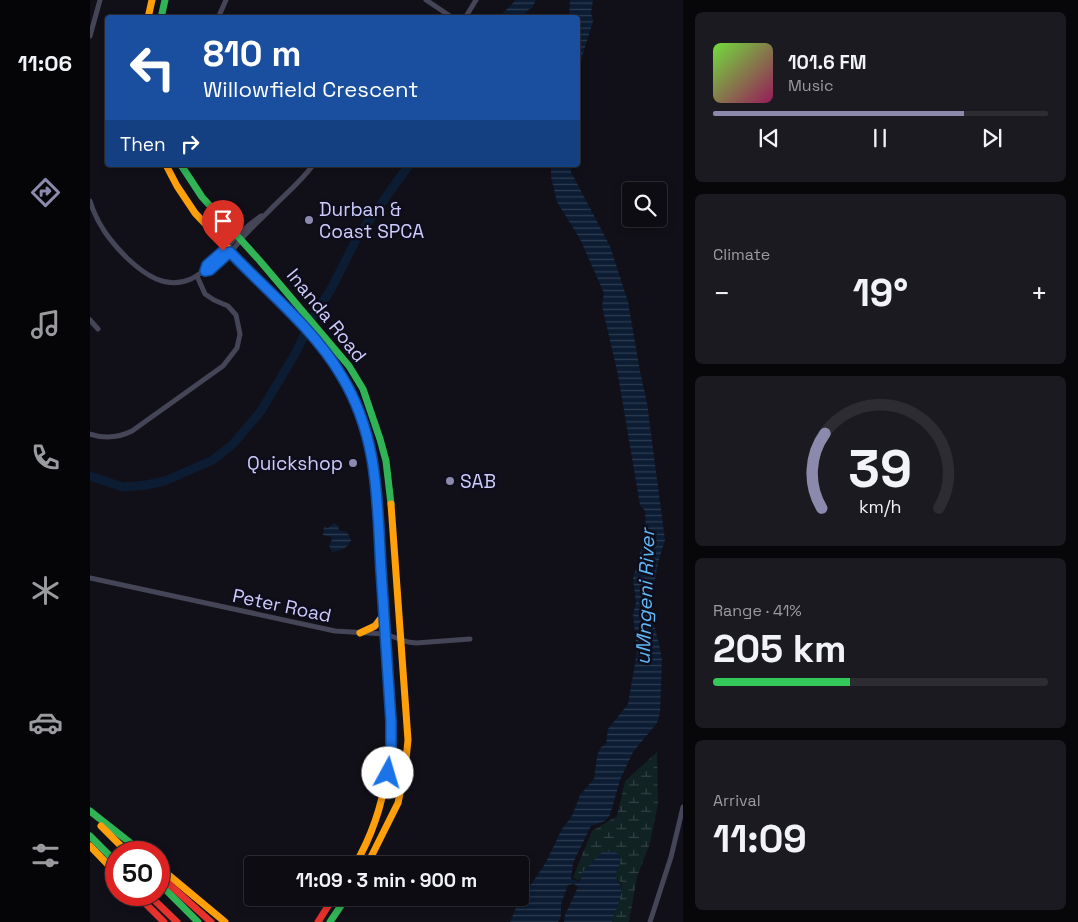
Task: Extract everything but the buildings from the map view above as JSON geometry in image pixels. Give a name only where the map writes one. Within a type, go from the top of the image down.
[{"type":"main road","points":[[149,15],[152,0]]},
{"type":"main road","points":[[162,15],[165,0]]},
{"type":"main road","name":"Inanda Road","points":[[167,167],[195,213],[320,346],[341,375],[354,398],[372,453],[377,492],[391,721],[391,751],[378,817],[360,856]]},
{"type":"main road","name":"Inanda Road","points":[[182,167],[202,196],[326,337],[349,366],[363,389],[386,461],[402,639],[408,740],[405,769],[398,803],[372,856]]},
{"type":"main road","points":[[360,633],[375,626],[384,614]]},
{"type":"main road","points":[[90,811],[128,841]]},
{"type":"main road","points":[[90,815],[116,841]]},
{"type":"main road","points":[[108,826],[124,841]]},
{"type":"main road","points":[[90,836],[105,851]]},
{"type":"main road","points":[[90,846],[105,862]]},
{"type":"main road","points":[[170,876],[225,922]]},
{"type":"main road","points":[[170,885],[211,922]]},
{"type":"main road","points":[[170,895],[198,922]]},
{"type":"main road","points":[[148,906],[162,922]]},
{"type":"main road","points":[[160,906],[177,922]]},
{"type":"main road","points":[[318,921],[328,906]]},
{"type":"main road","points":[[330,922],[341,906]]},
{"type":"street","points":[[90,36],[100,0]]},
{"type":"street","points":[[219,15],[226,0]]},
{"type":"street","points":[[426,0],[448,15]]},
{"type":"street","points":[[467,15],[476,0]]},
{"type":"street","points":[[90,201],[95,216],[114,245],[147,275],[160,281],[172,283],[185,281],[205,271],[207,265],[228,249],[268,212],[311,167]]},
{"type":"street","points":[[90,434],[100,437],[118,437],[132,431],[212,375],[228,361],[239,340],[239,321],[228,306],[205,294],[197,276]]},
{"type":"street","points":[[90,320],[98,329]]},
{"type":"street","name":"Peter Road","points":[[90,578],[335,631],[385,634],[416,643],[470,639]]},
{"type":"street","points":[[650,922],[672,857],[683,807]]},
{"type":"green space","points":[[657,752],[658,804],[650,843],[637,877],[629,922],[612,922],[622,884],[615,876],[620,863],[592,863],[582,873],[579,881],[573,877],[592,831],[617,816],[625,781]]},
{"type":"water","points":[[515,0],[536,0],[532,8],[524,15],[501,15]]},
{"type":"water","points":[[570,0],[593,0],[591,13],[593,21],[580,63],[580,15],[569,15]]},
{"type":"water","name":"uMngeni River","points":[[551,167],[570,167],[571,172],[610,246],[628,302],[647,403],[665,540],[658,563],[652,596],[653,621],[662,660],[660,713],[657,723],[633,752],[620,780],[610,815],[605,821],[591,826],[573,863],[571,879],[580,882],[582,873],[602,852],[612,851],[619,854],[620,863],[615,876],[619,882],[621,893],[612,922],[564,922],[565,915],[578,887],[574,884],[568,885],[561,904],[561,916],[558,922],[510,922],[517,906],[529,906],[529,887],[545,864],[562,829],[572,816],[580,795],[594,779],[597,756],[601,747],[606,744],[608,729],[628,704],[637,652],[633,614],[636,603],[633,577],[646,533],[645,511],[640,505],[618,375],[602,306],[604,293],[580,239],[557,202],[551,177]]},
{"type":"water","points":[[334,523],[338,525],[339,530],[347,532],[351,540],[346,547],[332,552],[329,545],[332,540],[331,537],[323,535],[324,527],[328,528]]},
{"type":"waterway","points":[[90,476],[123,487],[165,481],[213,460],[233,444],[261,411],[295,354],[312,319],[330,291],[358,236],[408,167]]},
{"type":"traffic: fast","points":[[162,15],[165,0]]},
{"type":"traffic: fast","points":[[182,167],[202,197],[260,261],[349,366],[363,389],[380,439],[386,461],[391,504]]},
{"type":"traffic: fast","points":[[302,327],[329,356],[354,398],[375,468],[388,679]]},
{"type":"traffic: fast","points":[[90,811],[128,841]]},
{"type":"traffic: fast","points":[[90,836],[105,851]]},
{"type":"traffic: fast","points":[[170,894],[198,922]]},
{"type":"traffic: fast","points":[[330,922],[341,906]]},
{"type":"traffic: slow","points":[[149,15],[152,0]]},
{"type":"traffic: slow","points":[[167,167],[195,213],[302,327]]},
{"type":"traffic: slow","points":[[372,856],[398,803],[405,769],[408,740],[391,504]]},
{"type":"traffic: slow","points":[[360,633],[375,626],[384,614]]},
{"type":"traffic: slow","points":[[360,856],[376,820],[386,775],[390,728],[388,679]]},
{"type":"traffic: slow","points":[[101,826],[116,841]]},
{"type":"traffic: slow","points":[[90,846],[105,862]]},
{"type":"traffic: slow","points":[[170,876],[225,922]]},
{"type":"traffic: jam","points":[[170,885],[211,922]]},
{"type":"traffic: jam","points":[[148,906],[164,922]]},
{"type":"traffic: jam","points":[[160,906],[177,922]]},
{"type":"traffic: jam","points":[[318,922],[328,906]]},
{"type":"place","name":"Durban & Coast SPCA","points":[[309,220]]},
{"type":"place","name":"Quickshop","points":[[353,463]]},
{"type":"place","name":"SAB","points":[[450,481]]},
{"type":"route","points":[[223,251],[207,265],[205,271],[210,270],[230,252],[329,356],[354,398],[364,427],[372,453],[377,492],[391,721],[391,751],[388,773]]}]
